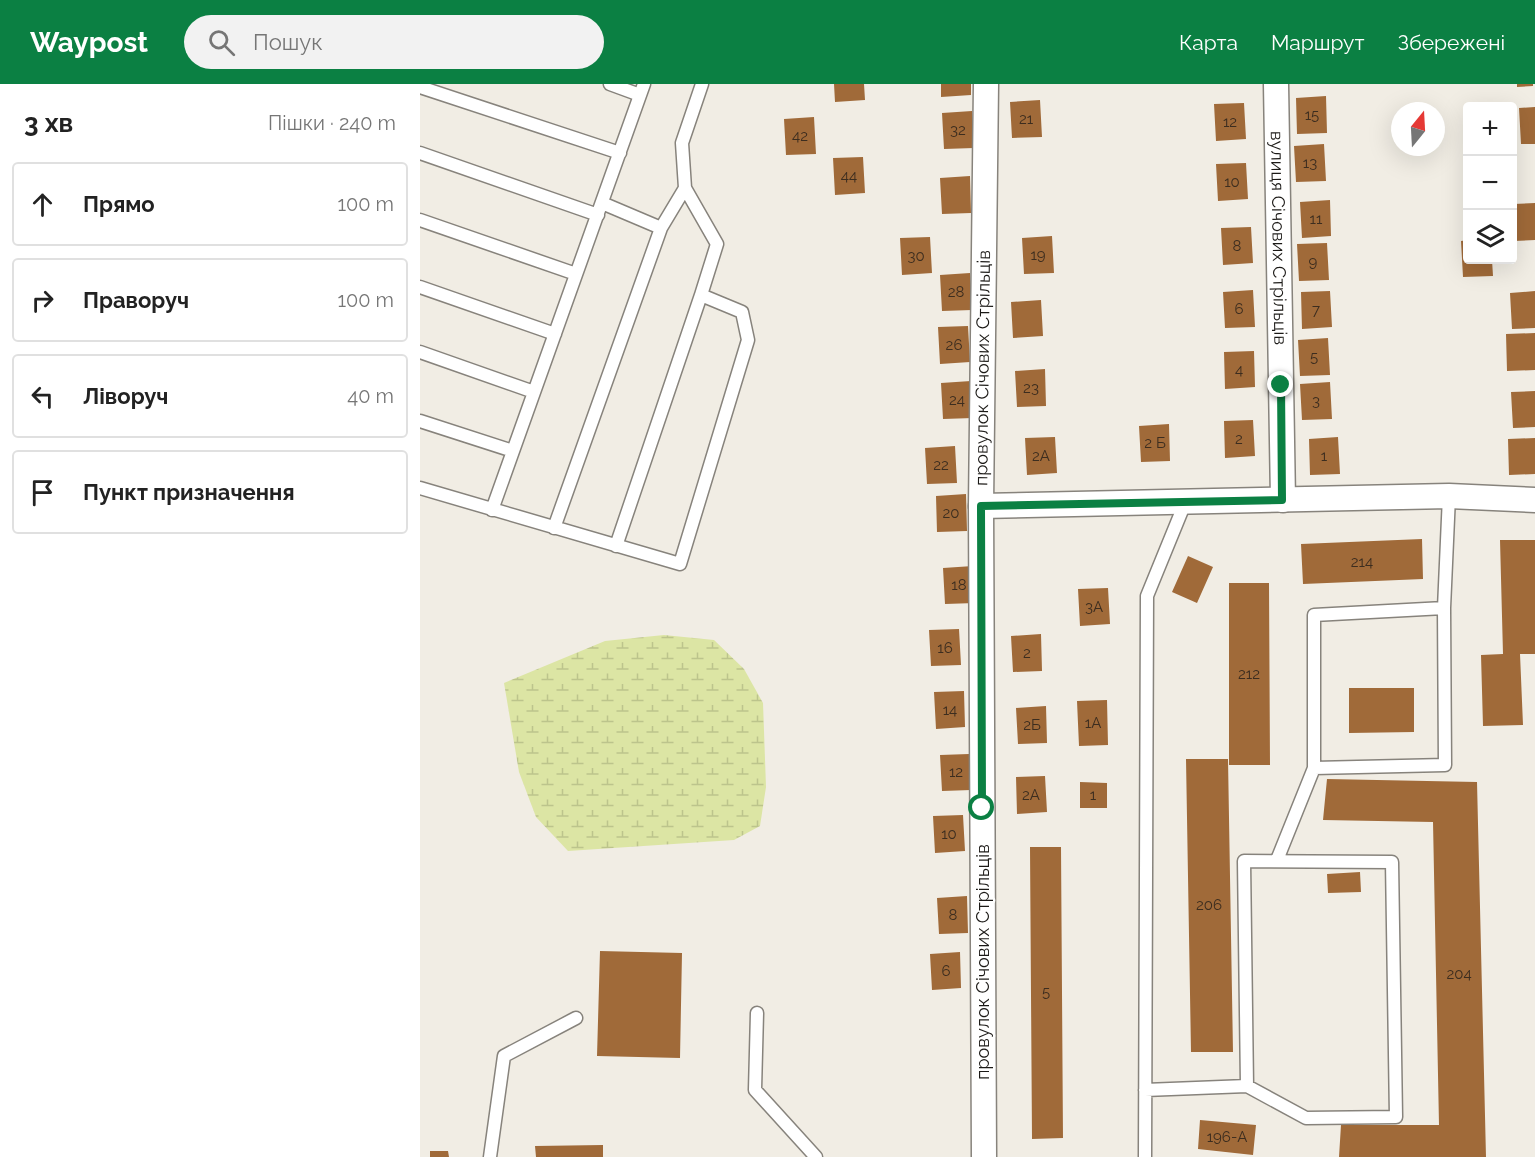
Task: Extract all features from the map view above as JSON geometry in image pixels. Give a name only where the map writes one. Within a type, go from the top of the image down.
[{"type":"street","name":"провулок Січових Стрільців","points":[[984,1157],[981,506],[986,84]]},
{"type":"street","name":"вулиця Січових Стрільців","points":[[1276,84],[1282,500]]},
{"type":"street","points":[[981,506],[1449,496],[1535,500]]},
{"type":"lane","points":[[492,510],[642,89],[610,84]]},
{"type":"lane","points":[[616,546],[717,244],[685,188],[682,143],[702,84]]},
{"type":"lane","points":[[420,87],[620,153]]},
{"type":"lane","points":[[420,153],[662,228]]},
{"type":"lane","points":[[554,528],[662,228],[685,188]]},
{"type":"lane","points":[[420,220],[576,274]]},
{"type":"lane","points":[[420,287],[555,334]]},
{"type":"lane","points":[[420,488],[680,564],[748,340],[742,312],[701,295]]},
{"type":"lane","points":[[420,352],[534,392]]},
{"type":"lane","points":[[420,421],[513,451]]},
{"type":"lane","points":[[1314,768],[1444,765],[1444,608],[1449,496]]},
{"type":"lane","points":[[1145,1157],[1147,596],[1185,503]]},
{"type":"lane","points":[[1277,861],[1314,768],[1314,615],[1444,608]]},
{"type":"lane","points":[[1145,1090],[1247,1086],[1306,1118],[1396,1117],[1392,862],[1244,861],[1247,1086]]},
{"type":"lane","points":[[757,1012],[755,1090],[816,1157]]},
{"type":"lane","points":[[490,1157],[504,1056],[576,1018]]},
{"type":"green space","points":[[664,635],[714,640],[744,669],[763,703],[766,787],[760,826],[734,840],[568,851],[536,817],[519,772],[504,683],[605,641]]},
{"type":"building","points":[[834,84],[864,84],[865,100],[835,102]]},
{"type":"building","points":[[941,84],[971,84],[971,95],[941,97]]},
{"type":"building","points":[[1517,84],[1533,84],[1533,86],[1517,87]]},
{"type":"building","points":[[1326,96],[1327,133],[1297,134],[1296,98]]},
{"type":"building","points":[[1040,100],[1042,137],[1012,138],[1010,102]]},
{"type":"building","points":[[1244,103],[1246,139],[1216,141],[1214,104]]},
{"type":"building","points":[[1535,107],[1535,144],[1521,144],[1519,108]]},
{"type":"building","points":[[972,111],[974,148],[944,149],[942,113]]},
{"type":"building","points":[[814,117],[816,154],[786,155],[784,119]]},
{"type":"building","points":[[1324,144],[1326,181],[1296,182],[1294,146]]},
{"type":"building","points":[[863,157],[865,193],[835,195],[833,158]]},
{"type":"building","points":[[1246,163],[1248,199],[1218,201],[1216,164]]},
{"type":"building","points":[[970,176],[971,213],[942,214],[940,178]]},
{"type":"building","points":[[1330,200],[1331,236],[1302,238],[1300,202]]},
{"type":"building","points":[[1535,203],[1535,240],[1517,241],[1517,204]]},
{"type":"building","points":[[1251,227],[1253,263],[1223,265],[1221,228]]},
{"type":"building","points":[[1052,236],[1054,273],[1024,274],[1022,238]]},
{"type":"building","points":[[930,237],[932,273],[902,275],[900,238]]},
{"type":"building","points":[[1461,241],[1463,241],[1463,264],[1492,264],[1493,276],[1463,277]]},
{"type":"building","points":[[1327,243],[1329,280],[1299,281],[1297,244]]},
{"type":"building","points":[[970,273],[972,310],[942,311],[940,275]]},
{"type":"building","points":[[1253,290],[1255,327],[1225,328],[1223,292]]},
{"type":"building","points":[[1330,291],[1332,327],[1302,329],[1301,292]]},
{"type":"building","points":[[1535,291],[1535,328],[1512,329],[1510,293]]},
{"type":"building","points":[[1041,300],[1043,336],[1013,338],[1011,302]]},
{"type":"building","points":[[968,326],[970,362],[940,364],[938,327]]},
{"type":"building","points":[[1535,333],[1535,370],[1507,371],[1506,334]]},
{"type":"building","points":[[1328,338],[1330,375],[1300,376],[1298,340]]},
{"type":"building","points":[[1254,351],[1255,387],[1225,389],[1224,352]]},
{"type":"building","points":[[1045,369],[1046,406],[1017,407],[1015,371]]},
{"type":"building","points":[[971,381],[973,418],[943,419],[941,383]]},
{"type":"building","points":[[1330,382],[1332,419],[1302,420],[1300,384]]},
{"type":"building","points":[[1535,391],[1535,427],[1513,428],[1511,392]]},
{"type":"building","points":[[1253,420],[1255,456],[1225,458],[1224,421]]},
{"type":"building","points":[[1169,424],[1170,461],[1141,462],[1139,426]]},
{"type":"building","points":[[1055,437],[1057,473],[1027,475],[1025,438]]},
{"type":"building","points":[[1338,437],[1340,474],[1310,475],[1309,439]]},
{"type":"building","points":[[1535,438],[1535,474],[1509,475],[1508,439]]},
{"type":"building","points":[[955,446],[957,483],[927,484],[925,448]]},
{"type":"building","points":[[966,494],[967,531],[937,532],[936,496]]},
{"type":"building","points":[[1422,539],[1423,579],[1303,584],[1301,544]]},
{"type":"building","points":[[1500,540],[1535,540],[1535,654],[1520,654],[1523,725],[1483,726],[1481,655],[1503,654]]},
{"type":"building","points":[[1188,556],[1213,567],[1197,603],[1172,592]]},
{"type":"building","points":[[973,566],[975,603],[945,604],[943,568]]},
{"type":"building","points":[[1229,583],[1269,583],[1270,765],[1229,765]]},
{"type":"building","points":[[1108,588],[1110,624],[1080,626],[1078,589]]},
{"type":"building","points":[[959,629],[961,665],[931,666],[929,630]]},
{"type":"building","points":[[1041,634],[1042,671],[1013,672],[1011,636]]},
{"type":"building","points":[[1349,688],[1414,688],[1414,732],[1349,733]]},
{"type":"building","points":[[964,691],[965,727],[936,729],[934,692]]},
{"type":"building","points":[[1107,700],[1108,745],[1079,746],[1077,701]]},
{"type":"building","points":[[1046,706],[1047,743],[1018,744],[1016,708]]},
{"type":"building","points":[[969,754],[971,790],[942,791],[940,755]]},
{"type":"building","points":[[1186,759],[1228,759],[1233,1052],[1191,1052]]},
{"type":"building","points":[[1045,776],[1047,812],[1017,814],[1016,777]]},
{"type":"building","points":[[1327,779],[1477,782],[1486,1157],[1339,1157],[1341,1125],[1439,1125],[1433,822],[1323,820]]},
{"type":"building","points":[[1080,782],[1107,783],[1107,808],[1080,808]]},
{"type":"building","points":[[963,815],[965,851],[935,853],[933,816]]},
{"type":"building","points":[[1030,847],[1061,847],[1063,1138],[1032,1139]]},
{"type":"building","points":[[1360,872],[1361,892],[1328,893],[1327,874]]},
{"type":"building","points":[[967,896],[968,933],[939,934],[937,898]]},
{"type":"building","points":[[600,951],[682,953],[680,1058],[597,1056]]},
{"type":"building","points":[[960,952],[961,988],[932,990],[930,954]]},
{"type":"building","points":[[1200,1120],[1256,1125],[1253,1155],[1198,1149]]},
{"type":"building","points":[[603,1145],[603,1157],[536,1157],[535,1146]]},
{"type":"building","points":[[430,1151],[448,1151],[449,1157],[430,1157]]},
{"type":"route","points":[[982,808],[981,506],[1282,500],[1281,385]]}]
